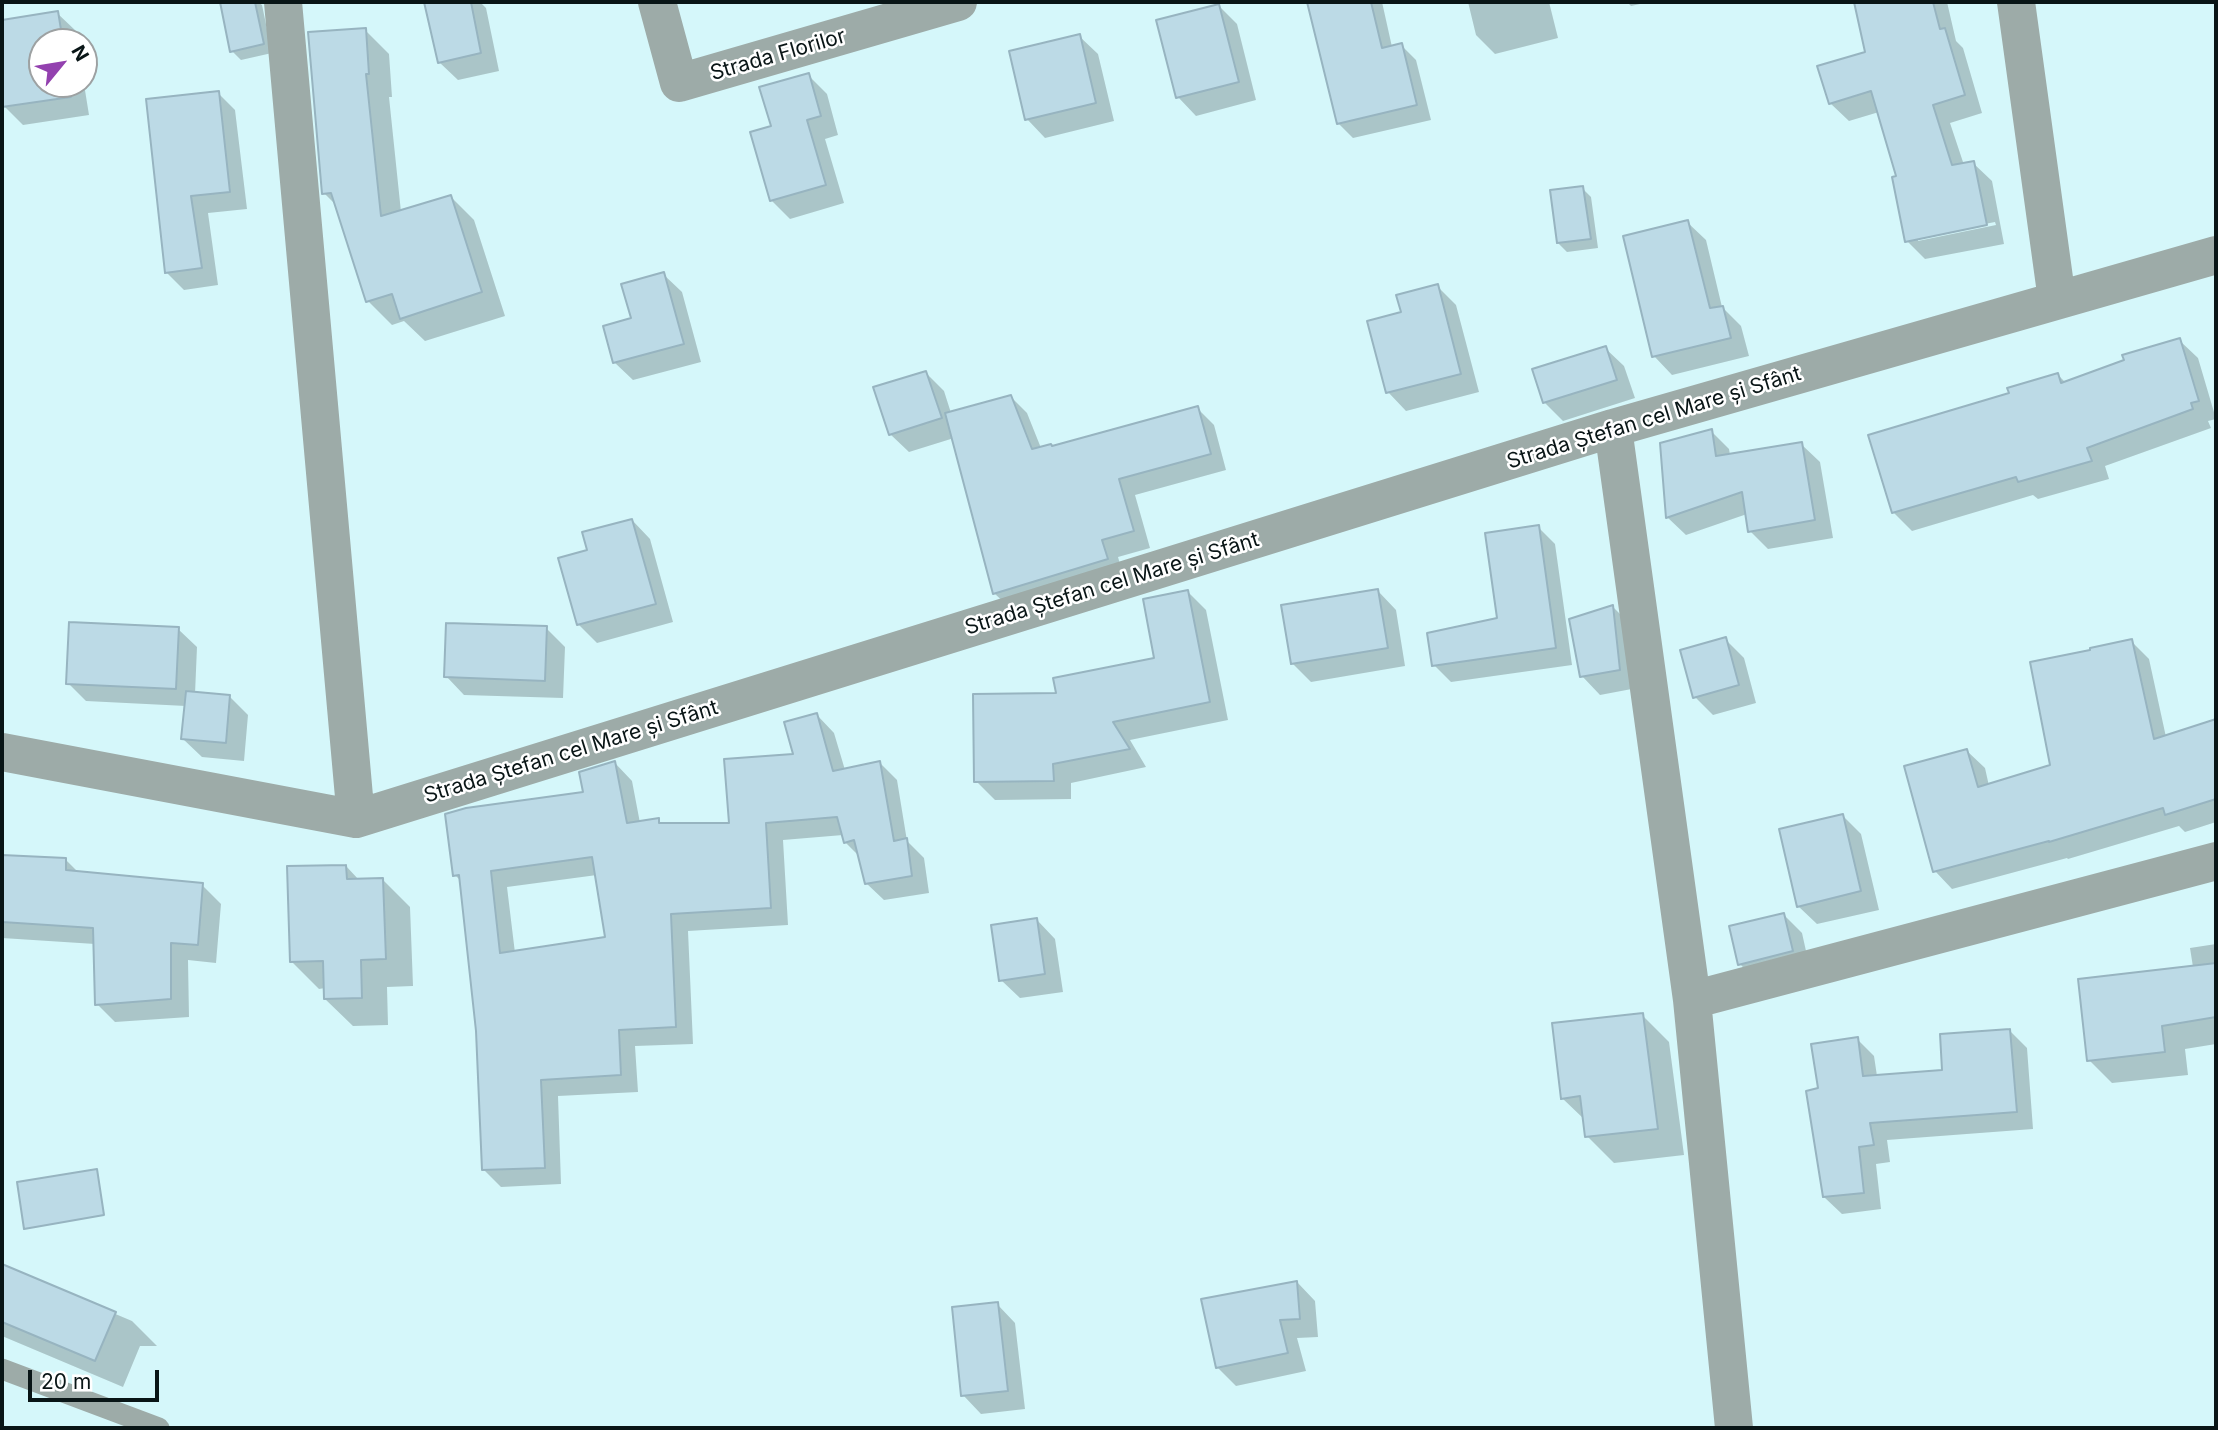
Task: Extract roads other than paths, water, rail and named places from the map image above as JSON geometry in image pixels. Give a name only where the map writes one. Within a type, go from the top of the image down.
[{"type":"street","points":[[283,2],[356,819]]},
{"type":"street","name":"Strada Florilor","points":[[657,2],[679,83],[958,2]]},
{"type":"street","points":[[2015,2],[2057,300]]},
{"type":"street","name":"Strada Ștefan cel Mare și Sfânt","points":[[2,752],[356,819],[1613,428],[2216,255]]},
{"type":"street","points":[[1613,428],[1692,1000],[1734,1428]]},
{"type":"street","points":[[1692,1000],[2216,861]]},
{"type":"lane","points":[[2,1369],[159,1428]]}]
